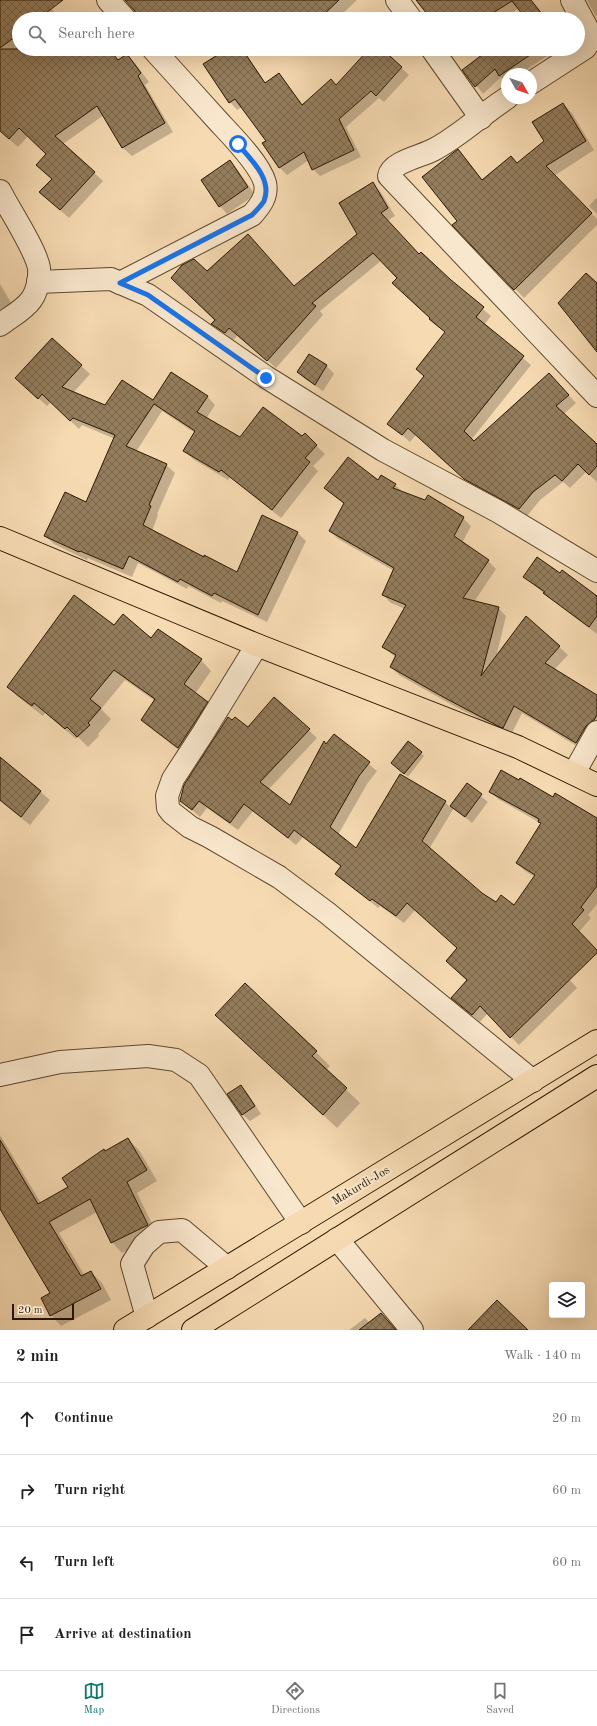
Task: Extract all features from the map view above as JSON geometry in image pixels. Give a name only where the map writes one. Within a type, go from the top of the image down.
[{"type":"main road","points":[[0,538],[257,645],[518,747],[597,785]]},
{"type":"main road","name":"Makurdi-Jos","points":[[125,1330],[597,1041]]},
{"type":"main road","points":[[193,1330],[597,1076]]},
{"type":"street","points":[[108,0],[119,12]]},
{"type":"street","points":[[397,0],[406,12]]},
{"type":"street","points":[[572,0],[578,12]]},
{"type":"street","points":[[585,24],[590,41],[585,48]]},
{"type":"street","points":[[120,283],[252,215],[264,201],[266,189],[265,182],[259,171],[238,144],[159,56]]},
{"type":"street","points":[[437,56],[481,118]]},
{"type":"street","points":[[537,79],[573,56]]},
{"type":"street","points":[[501,103],[433,150],[398,164],[389,176],[597,396]]},
{"type":"street","points":[[0,192],[34,254],[38,266],[38,282],[32,299],[27,305],[0,325]]},
{"type":"street","points":[[38,282],[111,279],[148,295],[266,378],[383,450],[499,512],[597,571]]},
{"type":"street","points":[[257,645],[173,779],[167,796],[168,808],[190,827],[279,877],[314,903],[532,1081]]},
{"type":"street","points":[[574,773],[597,732]]},
{"type":"street","points":[[0,1075],[60,1062],[148,1056],[176,1060],[199,1075],[301,1223]]},
{"type":"street","points":[[147,1317],[132,1264],[144,1245],[159,1232],[182,1230],[227,1268]]},
{"type":"street","points":[[337,1240],[412,1330]]},
{"type":"building","points":[[0,0],[63,0],[47,12],[12,12],[12,39],[0,48]]},
{"type":"building","points":[[125,0],[339,0],[326,12],[135,11]]},
{"type":"building","points":[[416,0],[531,0],[540,12],[521,12],[512,1],[494,12],[425,12]]},
{"type":"building","points":[[0,49],[12,49],[12,56],[115,56],[118,60],[124,56],[128,56],[141,73],[138,76],[165,123],[122,148],[97,106],[55,136],[95,172],[60,210],[39,192],[52,179],[36,165],[46,154],[19,128],[9,139],[0,131]]},
{"type":"building","points":[[216,56],[247,56],[265,83],[279,73],[302,105],[331,79],[336,85],[363,56],[390,56],[402,67],[376,96],[371,91],[339,119],[354,150],[312,170],[304,152],[279,168],[262,143],[266,141],[235,99],[229,103],[203,64]]},
{"type":"building","points":[[481,56],[529,56],[511,68],[501,68],[501,75],[499,76],[495,69],[475,87],[462,70]]},
{"type":"building","points":[[563,103],[586,141],[546,166],[592,213],[514,290],[452,225],[457,221],[422,177],[458,149],[482,180],[511,156],[517,163],[544,141],[532,122]]},
{"type":"building","points":[[230,160],[248,187],[219,207],[201,180]]},
{"type":"building","points":[[373,182],[388,208],[381,213],[419,254],[421,252],[451,280],[484,307],[476,317],[524,356],[464,431],[474,441],[549,373],[569,395],[556,406],[597,444],[597,466],[589,475],[578,464],[562,481],[555,475],[533,492],[519,509],[464,479],[408,428],[402,435],[387,424],[424,376],[416,369],[445,332],[429,319],[430,318],[392,283],[397,278],[373,253],[312,303],[316,306],[267,361],[229,328],[225,333],[211,324],[215,320],[171,278],[182,265],[194,259],[207,271],[248,234],[294,286],[357,234],[339,203]]},
{"type":"building","points":[[586,273],[597,283],[597,352],[558,303]]},
{"type":"building","points":[[52,338],[82,365],[62,387],[105,405],[122,380],[153,400],[171,372],[208,396],[197,412],[240,437],[263,407],[302,436],[305,433],[317,445],[305,458],[310,462],[272,510],[221,470],[219,472],[183,451],[195,431],[154,404],[126,446],[167,464],[149,505],[151,506],[143,525],[204,557],[204,555],[237,572],[262,515],[298,532],[258,615],[214,593],[212,596],[180,579],[178,582],[129,556],[123,569],[80,551],[79,552],[44,536],[65,492],[86,502],[115,435],[73,418],[70,421],[42,394],[38,399],[15,378]]},
{"type":"building","points":[[309,354],[327,365],[315,385],[297,372]]},
{"type":"building","points":[[348,457],[378,480],[381,475],[396,484],[393,488],[425,500],[428,495],[464,517],[454,536],[489,560],[463,598],[499,607],[481,676],[526,616],[560,646],[545,663],[597,695],[597,715],[594,720],[586,726],[576,743],[514,706],[503,728],[500,727],[390,667],[396,655],[382,647],[406,605],[382,595],[394,568],[329,531],[344,503],[324,488]]},
{"type":"building","points":[[537,557],[560,573],[562,570],[597,596],[597,616],[589,627],[543,593],[545,592],[523,577]]},
{"type":"building","points":[[74,595],[114,625],[123,614],[151,638],[158,629],[202,659],[184,684],[208,702],[178,748],[141,720],[155,699],[114,670],[90,699],[101,708],[88,723],[90,725],[77,737],[67,727],[65,729],[34,703],[32,706],[7,687]]},
{"type":"building","points":[[274,697],[310,729],[260,782],[290,805],[324,741],[326,744],[334,734],[370,762],[359,776],[330,827],[356,848],[400,774],[446,801],[422,841],[482,893],[496,902],[501,895],[514,905],[535,875],[516,863],[541,823],[538,822],[539,819],[489,792],[501,770],[519,780],[520,778],[553,797],[555,793],[597,818],[597,886],[581,907],[584,910],[572,924],[597,950],[597,953],[510,1038],[480,1006],[472,1015],[451,998],[467,980],[446,961],[457,948],[407,903],[396,916],[372,899],[370,901],[335,874],[341,866],[294,830],[288,838],[244,804],[230,823],[199,801],[192,810],[180,801],[184,785],[228,717],[232,720],[235,717],[248,727]]},
{"type":"building","points":[[408,741],[422,752],[404,774],[391,763]]},
{"type":"building","points":[[0,757],[41,791],[21,817],[0,800]]},
{"type":"building","points":[[467,783],[482,794],[465,817],[450,806]]},
{"type":"building","points":[[245,983],[317,1051],[312,1056],[347,1088],[323,1115],[215,1015]]},
{"type":"building","points":[[241,1085],[255,1106],[242,1115],[227,1094]]},
{"type":"building","points":[[128,1138],[147,1170],[127,1182],[148,1225],[111,1243],[90,1199],[49,1222],[81,1276],[91,1271],[101,1289],[50,1316],[41,1298],[50,1293],[0,1209],[0,1140],[38,1204],[68,1187],[62,1178],[104,1149],[105,1151]]},
{"type":"building","points":[[497,1300],[528,1330],[468,1330]]},
{"type":"building","points":[[381,1313],[396,1330],[359,1330]]},
{"type":"route","points":[[238,144],[259,171],[265,182],[266,189],[264,201],[259,208],[252,215],[120,283],[148,295],[266,378]]}]
